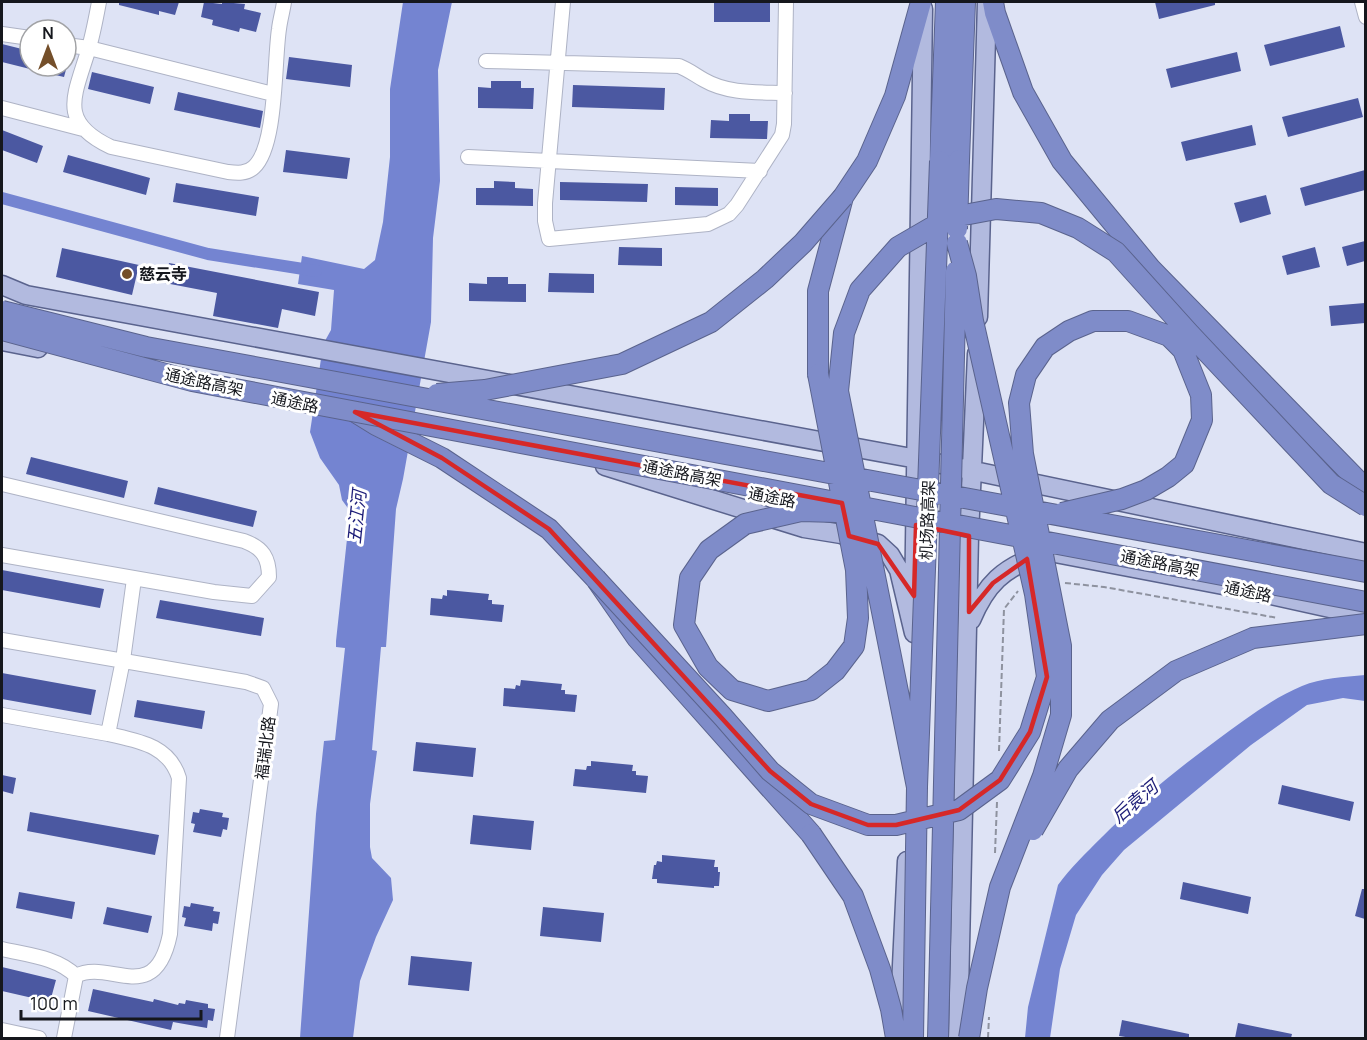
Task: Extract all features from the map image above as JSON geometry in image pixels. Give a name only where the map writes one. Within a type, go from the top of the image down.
[{"type":"highway","points":[[411,396],[485,390],[622,364],[711,322],[765,279],[795,250],[843,197],[867,161],[895,96],[922,2]]},
{"type":"highway","name":"机场路高架","points":[[913,1038],[917,787],[946,2]]},
{"type":"highway","name":"机场路高架","points":[[938,1038],[965,2]]},
{"type":"highway","points":[[993,2],[1023,92],[1062,161],[1151,269],[1365,489]]},
{"type":"highway","points":[[843,197],[818,291],[818,374],[833,459],[842,503],[844,514],[856,570],[858,618],[854,646],[835,671],[811,690],[768,701],[732,690],[708,667],[684,625],[690,578],[709,550],[745,524],[801,511],[824,512],[835,512],[847,512],[870,512],[892,513]]},
{"type":"highway","points":[[917,787],[838,391],[844,333],[860,290],[897,247],[948,218],[996,209],[1041,213],[1078,228],[1116,252],[1331,484],[1365,506]]},
{"type":"highway","points":[[360,415],[442,458],[549,529],[770,771],[812,804],[868,825],[896,825],[959,810],[1000,780],[1030,732],[1047,677],[1035,594],[957,243]]},
{"type":"highway","name":"通途路高架","points":[[2,311],[146,347],[1365,572]]},
{"type":"highway","points":[[969,1038],[977,988],[1000,888],[1043,776],[1060,715],[1061,646],[1023,454],[1019,403],[1026,375],[1045,347],[1093,321],[1128,321],[1169,336],[1183,350],[1201,395],[1202,420],[1184,464],[1146,490],[1122,499],[1054,515]]},
{"type":"highway","name":"通途路高架","points":[[2,330],[192,381],[360,415],[1365,602]]},
{"type":"highway","points":[[596,579],[637,638],[811,834],[853,896],[880,969],[897,1038]]},
{"type":"highway","points":[[1000,888],[1068,769],[1110,720],[1176,671],[1252,638],[1365,624]]},
{"type":"main road","points":[[897,1038],[914,633],[922,2]]},
{"type":"main road","points":[[958,1038],[969,536],[973,471],[987,2]]},
{"type":"main road","points":[[2,285],[26,295],[917,459],[1365,553]]},
{"type":"main road","name":"通途路","points":[[2,341],[412,427],[1249,590],[1365,616]]},
{"type":"main road","points":[[597,464],[804,528],[841,534],[878,544],[890,555],[899,570],[914,633]]},
{"type":"main road","points":[[968,627],[981,598],[993,583],[1018,563],[1048,552]]},
{"type":"street","points":[[99,2],[89,48],[74,93],[77,121],[83,129],[96,140],[111,147],[240,173],[252,169],[266,148],[284,2]]},
{"type":"street","points":[[563,2],[545,203],[545,221],[549,239],[708,224],[729,214],[782,135],[786,2]]},
{"type":"street","points":[[1362,2],[1365,17]]},
{"type":"street","points":[[2,34],[18,36]]},
{"type":"street","points":[[78,47],[273,94]]},
{"type":"street","points":[[486,61],[679,66],[690,70],[705,81],[738,91],[785,93]]},
{"type":"street","points":[[2,108],[83,129]]},
{"type":"street","points":[[468,157],[760,171]]},
{"type":"street","points":[[2,484],[244,541],[255,545],[265,553],[269,564],[269,577],[252,596],[134,579],[2,555]]},
{"type":"street","points":[[108,734],[123,660],[134,579]]},
{"type":"street","name":"福瑞北路","points":[[2,640],[246,682],[262,688],[271,704],[227,1038]]},
{"type":"street","points":[[2,716],[139,740],[170,758],[179,778],[170,934],[167,950],[161,962],[141,976],[128,978],[84,972],[76,976]]},
{"type":"street","points":[[2,949],[49,959],[70,970],[76,976]]},
{"type":"street","points":[[64,1038],[76,976]]},
{"type":"street","points":[[2,1030],[39,1038]]},
{"type":"path","points":[[1063,583],[1104,587],[1286,620]]},
{"type":"path","points":[[999,760],[1004,609],[1021,589]]},
{"type":"path","points":[[995,855],[997,795]]},
{"type":"path","points":[[988,1038],[990,1009]]},
{"type":"highlighted area","points":[[355,412],[842,503],[849,536],[878,544],[914,596],[916,525],[969,536],[969,612],[993,583],[1027,559],[1047,677],[1030,732],[1000,780],[959,810],[896,825],[868,825],[811,804],[770,771],[549,529],[442,458]]},
{"type":"water","name":"五江河","points":[[403,2],[452,2],[438,70],[440,181],[433,238],[431,322],[396,509],[386,647],[381,647],[372,750],[377,751],[370,804],[370,847],[372,858],[391,878],[393,900],[360,981],[353,1038],[300,1038],[316,814],[324,741],[335,740],[345,648],[336,647],[336,641],[350,511],[342,500],[339,485],[320,458],[310,432],[321,359],[331,330],[334,290],[298,284],[302,256],[364,269],[375,260],[383,222],[390,157],[390,89]]},
{"type":"water","points":[[1365,675],[1365,701],[1343,698],[1307,705],[1251,745],[1124,850],[1102,875],[1076,915],[1060,969],[1050,1038],[1025,1038],[1028,1007],[1058,885],[1079,860],[1157,787],[1202,751],[1268,704],[1309,683]]},
{"type":"building","points":[[119,2],[179,2],[175,15],[159,11],[159,15],[119,5]]},
{"type":"building","points":[[204,2],[245,4],[244,9],[261,13],[256,32],[240,28],[239,32],[212,25],[213,20],[201,17]]},
{"type":"building","points":[[714,2],[770,2],[770,22],[714,22]]},
{"type":"building","points":[[1155,2],[1215,2],[1215,5],[1159,19]]},
{"type":"building","points":[[1340,26],[1345,47],[1270,66],[1264,45]]},
{"type":"building","points":[[2,44],[18,48],[18,66],[2,62]]},
{"type":"building","points":[[1237,52],[1241,71],[1171,88],[1166,69]]},
{"type":"building","points":[[289,57],[352,65],[350,87],[286,79]]},
{"type":"building","points":[[92,72],[154,87],[150,104],[88,89]]},
{"type":"building","points":[[491,81],[521,81],[521,88],[534,88],[533,109],[478,108],[478,87],[491,88]]},
{"type":"building","points":[[573,85],[665,88],[664,110],[572,107]]},
{"type":"building","points":[[178,92],[263,111],[260,128],[174,110]]},
{"type":"building","points":[[1358,98],[1363,117],[1288,137],[1282,117]]},
{"type":"building","points":[[729,114],[750,114],[750,121],[768,121],[767,139],[710,138],[711,120],[729,121]]},
{"type":"building","points":[[1252,125],[1256,145],[1186,161],[1181,142]]},
{"type":"building","points":[[2,130],[43,146],[37,163],[2,150]]},
{"type":"building","points":[[286,150],[350,158],[347,179],[283,172]]},
{"type":"building","points":[[68,155],[150,178],[146,195],[63,172]]},
{"type":"building","points":[[1365,170],[1365,190],[1305,206],[1300,188]]},
{"type":"building","points":[[494,181],[515,182],[515,188],[533,189],[533,206],[476,205],[476,188],[494,188]]},
{"type":"building","points":[[560,182],[648,184],[647,202],[560,200]]},
{"type":"building","points":[[176,183],[259,197],[256,216],[173,202]]},
{"type":"building","points":[[675,187],[718,188],[718,206],[675,205]]},
{"type":"building","points":[[1266,195],[1271,214],[1240,223],[1234,203]]},
{"type":"building","points":[[1365,241],[1365,261],[1347,266],[1342,247]]},
{"type":"building","points":[[619,247],[662,248],[662,266],[618,265]]},
{"type":"building","points":[[1315,247],[1320,267],[1287,275],[1282,256]]},
{"type":"building","points":[[62,248],[139,265],[132,295],[56,277]]},
{"type":"building","points":[[169,263],[319,292],[315,316],[282,309],[278,328],[213,316],[217,293],[165,283]]},
{"type":"building","points":[[549,273],[594,274],[594,293],[548,292]]},
{"type":"building","points":[[487,277],[508,277],[508,284],[526,284],[526,302],[469,301],[469,283],[487,284]]},
{"type":"building","points":[[1365,303],[1365,323],[1331,326],[1329,306]]},
{"type":"building","points":[[31,457],[128,481],[124,498],[26,474]]},
{"type":"building","points":[[158,487],[257,511],[253,527],[154,504]]},
{"type":"building","points":[[2,570],[104,589],[100,608],[2,590]]},
{"type":"building","points":[[447,590],[489,594],[488,600],[492,600],[492,604],[504,605],[502,622],[430,615],[431,598],[442,599],[443,595],[447,596]]},
{"type":"building","points":[[160,600],[264,618],[261,636],[156,618]]},
{"type":"building","points":[[2,673],[96,690],[91,715],[2,699]]},
{"type":"building","points":[[521,680],[562,684],[561,690],[565,690],[565,694],[577,695],[575,712],[503,706],[504,688],[515,689],[516,685],[520,686]]},
{"type":"building","points":[[137,700],[205,711],[202,729],[134,717]]},
{"type":"building","points":[[416,742],[476,748],[473,777],[413,771]]},
{"type":"building","points":[[591,761],[633,765],[632,771],[636,771],[636,775],[648,776],[646,793],[573,786],[575,769],[586,770],[587,766],[591,766]]},
{"type":"building","points":[[2,775],[16,778],[13,794],[2,791]]},
{"type":"building","points":[[1282,785],[1354,802],[1350,821],[1278,804]]},
{"type":"building","points":[[200,809],[223,813],[222,817],[229,818],[227,830],[223,829],[221,837],[193,832],[195,824],[191,823],[193,812],[199,813]]},
{"type":"building","points":[[30,812],[159,835],[155,855],[27,831]]},
{"type":"building","points":[[473,815],[534,821],[531,850],[470,844]]},
{"type":"building","points":[[662,855],[715,860],[714,867],[718,867],[718,872],[720,872],[719,886],[714,886],[714,888],[657,883],[657,879],[652,879],[654,865],[657,861],[662,862]]},
{"type":"building","points":[[1183,882],[1251,897],[1248,914],[1180,899]]},
{"type":"building","points":[[1362,889],[1365,889],[1365,919],[1355,916]]},
{"type":"building","points":[[19,892],[75,902],[72,919],[16,908]]},
{"type":"building","points":[[191,903],[214,907],[213,911],[220,912],[218,924],[213,923],[212,931],[184,926],[186,918],[182,917],[184,906],[190,907]]},
{"type":"building","points":[[107,907],[152,916],[148,933],[103,924]]},
{"type":"building","points":[[543,907],[604,913],[601,942],[540,936]]},
{"type":"building","points":[[411,956],[472,962],[469,991],[408,985]]},
{"type":"building","points":[[2,967],[56,980],[50,1002],[2,991]]},
{"type":"building","points":[[93,989],[153,1002],[154,999],[178,1005],[179,1003],[185,1004],[186,1000],[208,1004],[208,1008],[215,1009],[213,1021],[208,1020],[207,1028],[173,1022],[171,1030],[88,1011]]},
{"type":"building","points":[[1122,1020],[1189,1034],[1189,1038],[1119,1036]]},
{"type":"building","points":[[1238,1023],[1292,1034],[1291,1038],[1235,1038]]},
{"type":"waterway","points":[[2,198],[208,254],[316,271]]},
{"type":"place","name":"慈云寺","points":[[127,274]]},
{"type":"water label","name":"后袁河","points":[[1135,802]]}]
